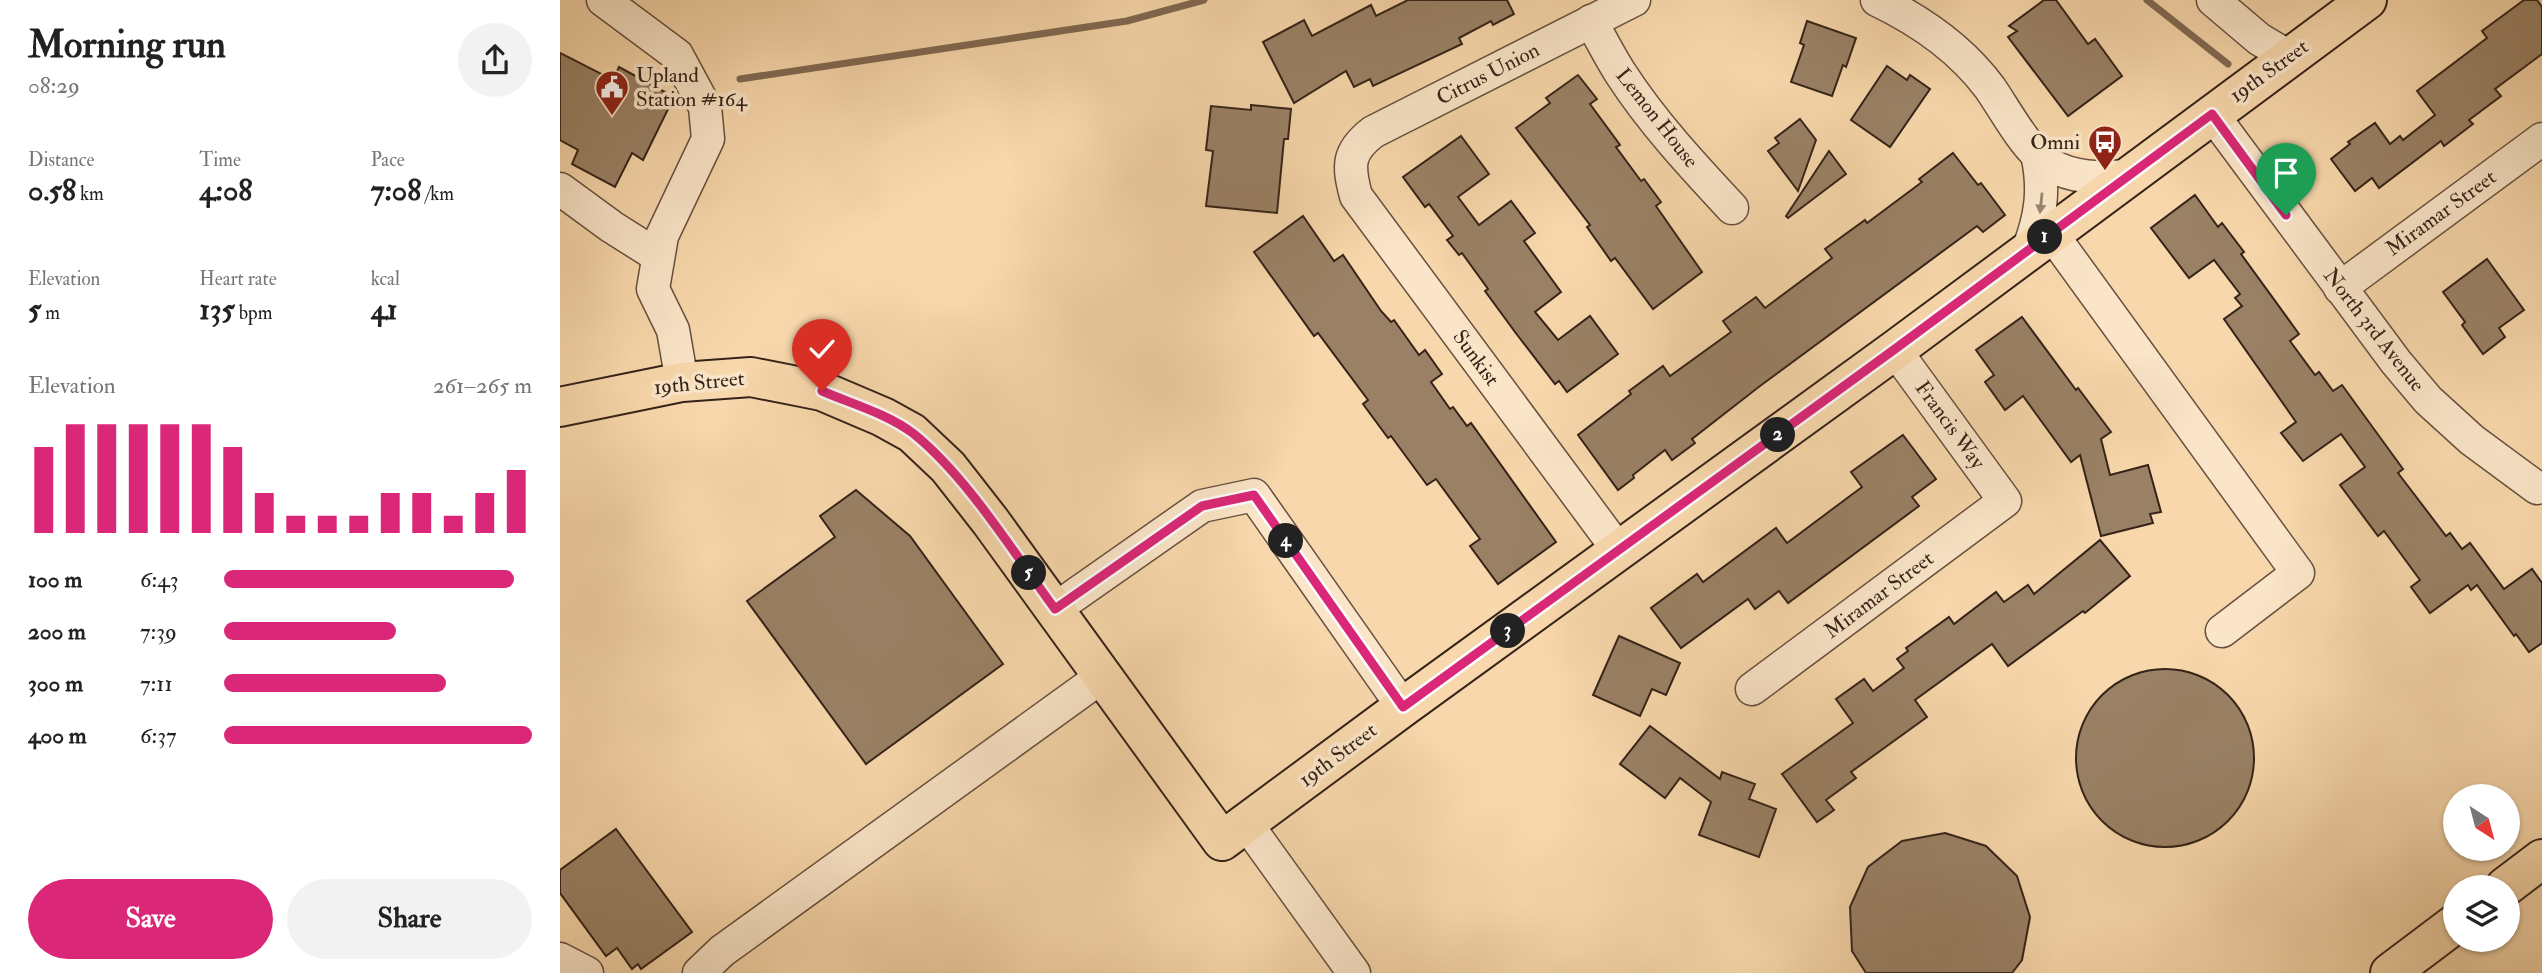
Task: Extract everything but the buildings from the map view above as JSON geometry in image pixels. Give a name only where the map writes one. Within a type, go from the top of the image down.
[{"type":"main road","name":"19th Street","points":[[560,407],[682,382],[751,377],[822,391],[883,417],[912,433],[948,467],[1104,675],[1223,841],[2367,0]]},
{"type":"main road","points":[[2520,876],[2542,859]]},
{"type":"main road","points":[[2390,973],[2443,933]]},
{"type":"street","points":[[603,0],[677,55],[705,107],[708,139],[666,225],[653,289],[673,330],[682,382]]},
{"type":"street","name":"Citrus Union","points":[[1351,158],[1358,144],[1373,132],[1634,0]]},
{"type":"street","points":[[1877,0],[1903,12],[1937,34],[1965,60],[1987,85],[2037,154],[2049,164],[2076,175],[2096,178],[2128,176]]},
{"type":"street","points":[[2213,0],[2259,40],[2290,57]]},
{"type":"street","name":"Lemon House","points":[[1591,21],[1620,73],[1646,109],[1681,153],[1731,208]]},
{"type":"street","name":"North 3rd Avenue","points":[[2212,114],[2340,288],[2428,400],[2472,440],[2537,488]]},
{"type":"street","name":"Miramar Street","points":[[2340,288],[2542,139]]},
{"type":"street","points":[[2037,154],[2042,202],[2038,223],[2040,241],[2298,573],[2222,631]]},
{"type":"street","name":"Sunkist","points":[[1351,158],[1351,176],[1356,196],[1619,551]]},
{"type":"street","points":[[560,190],[658,256]]},
{"type":"street","name":"Francis Way","points":[[1895,349],[2005,501]]},
{"type":"street","points":[[1055,609],[1202,506],[1254,495],[1403,707]]},
{"type":"street","name":"Miramar Street","points":[[1752,689],[2005,501]]},
{"type":"street","points":[[699,973],[722,951],[1104,675]]},
{"type":"street","points":[[1246,823],[1354,973]]},
{"type":"street","points":[[560,959],[587,973]]},
{"type":"waterway","points":[[740,79],[1127,21],[1204,0]]},
{"type":"waterway","points":[[2147,0],[2228,64]]},
{"type":"place","name":"Upland Station #164","points":[[612,117]]},
{"type":"place","name":"Omni","points":[[2105,172]]},
{"type":"route","points":[[822,391],[883,417],[912,433],[948,467],[1055,609],[1202,506],[1254,495],[1403,707],[1895,349],[2212,114],[2286,215]]}]
